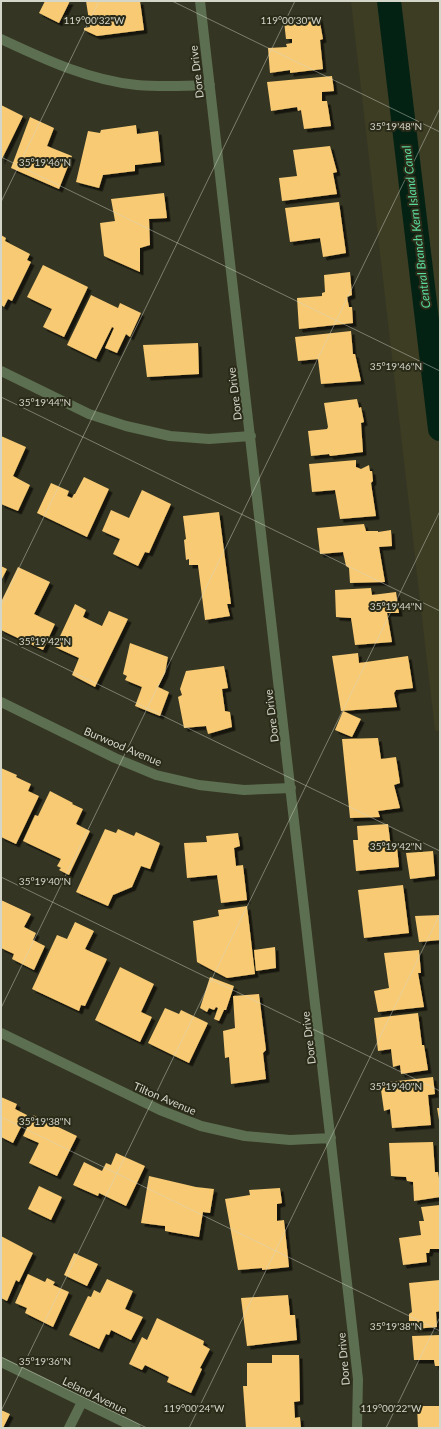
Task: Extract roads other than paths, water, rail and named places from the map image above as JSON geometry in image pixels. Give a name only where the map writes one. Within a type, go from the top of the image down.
[{"type":"street","name":"Dore Drive","points":[[200,1],[358,1379],[357,1428]]},
{"type":"street","points":[[1,38],[49,62],[91,76],[135,85],[168,87],[210,85]]},
{"type":"street","points":[[1,371],[89,414],[126,426],[170,436],[209,439],[251,436]]},
{"type":"street","name":"Burwood Avenue","points":[[1,702],[115,758],[156,775],[199,785],[244,790],[291,788]]},
{"type":"street","name":"Tilton Avenue","points":[[1,1033],[160,1110],[202,1126],[245,1136],[290,1140],[331,1138]]},
{"type":"street","name":"Leland Avenue","points":[[1,1362],[136,1428]]},
{"type":"street","points":[[69,1428],[82,1402]]},
{"type":"waterway","name":"Central Branch Kern Island Canal","points":[[389,1],[440,429]]}]
